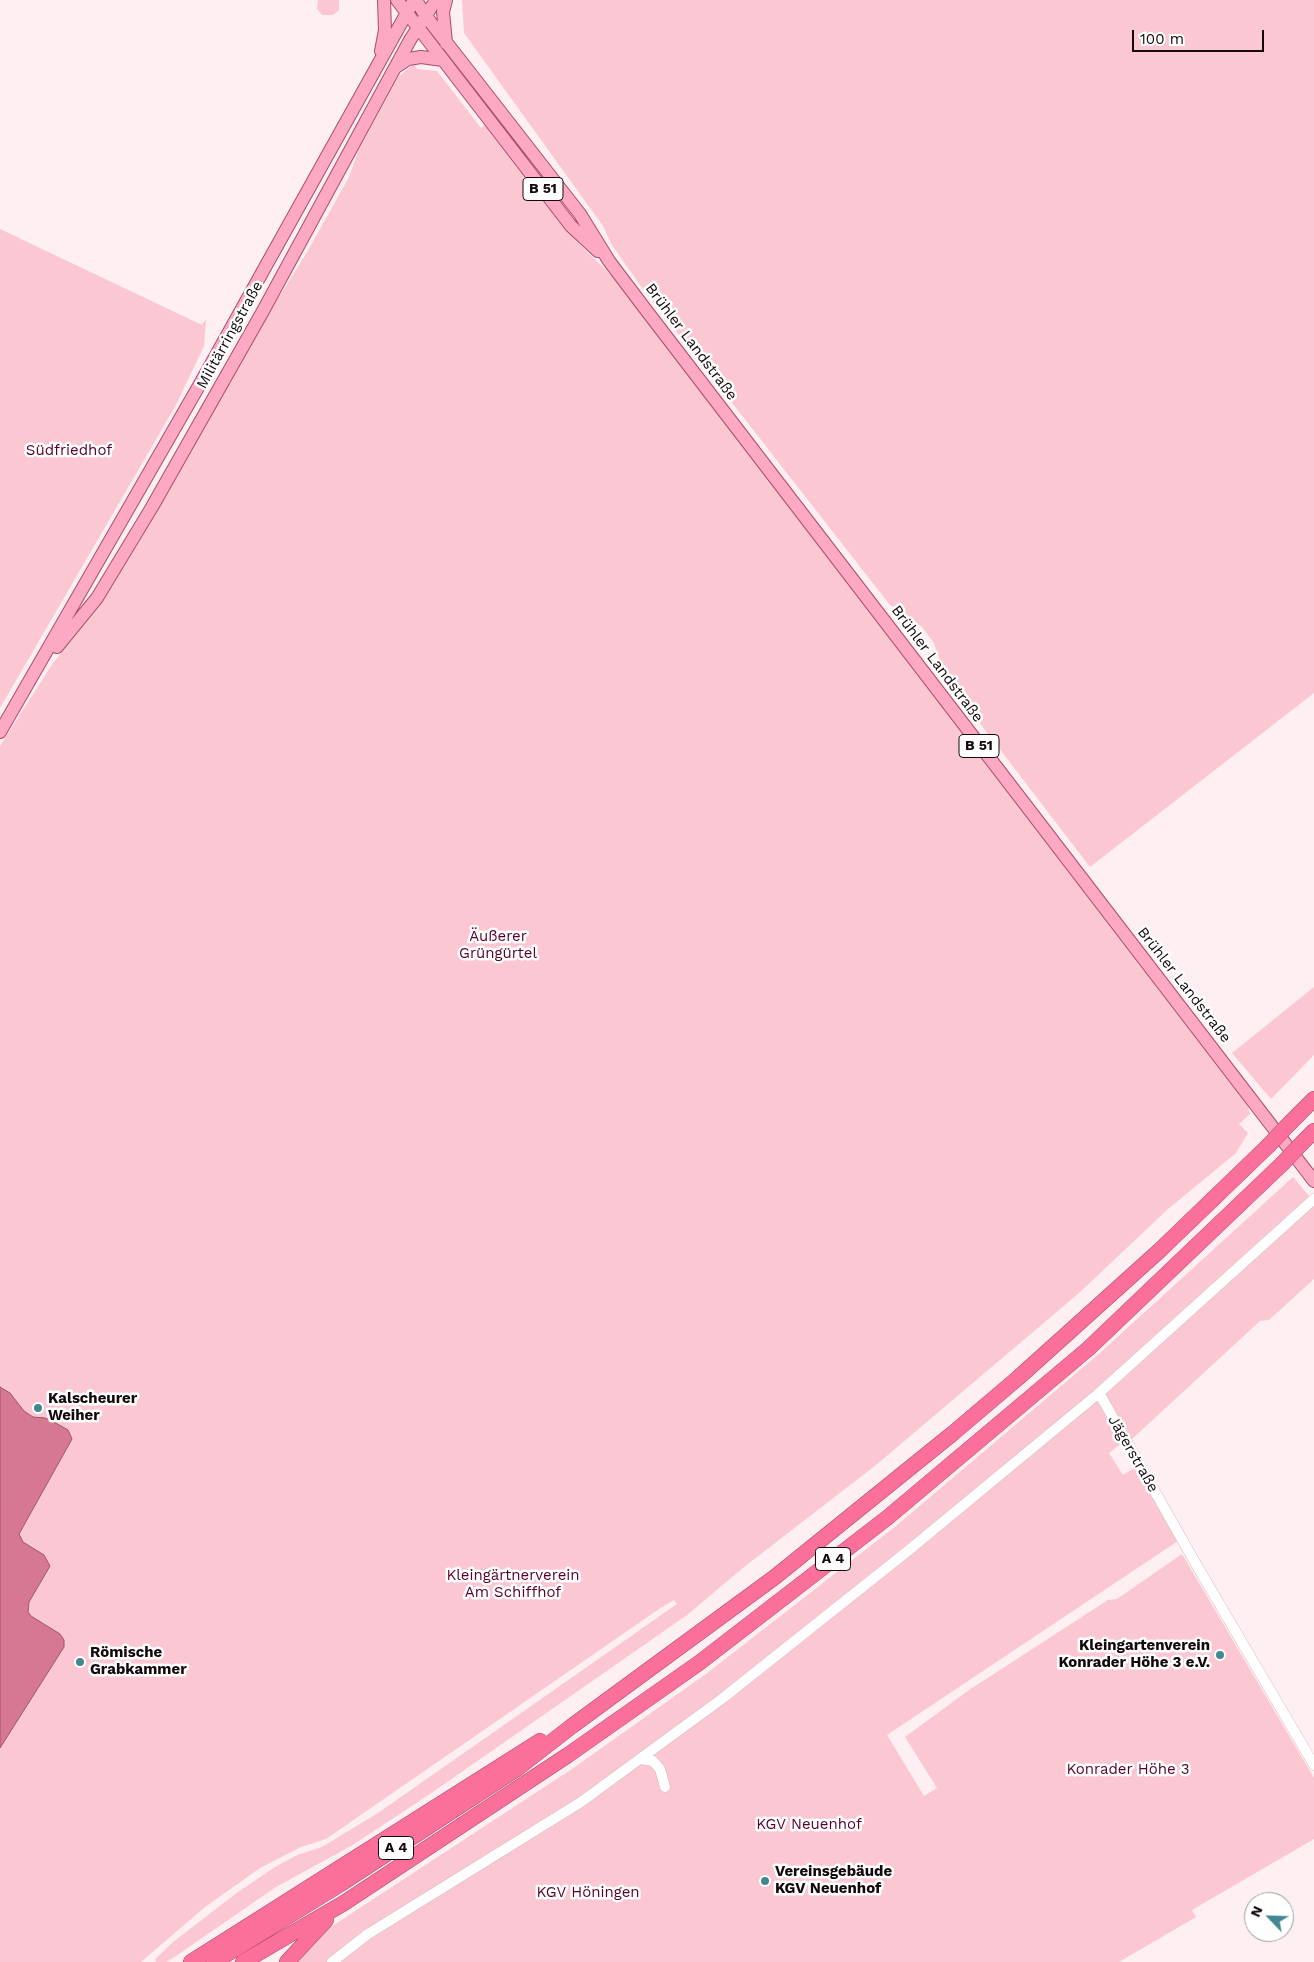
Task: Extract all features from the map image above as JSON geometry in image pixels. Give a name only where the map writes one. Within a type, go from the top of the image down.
[{"type":"highway","name":"A 4","points":[[214,1962],[339,1885],[518,1768],[775,1577],[952,1434],[1152,1258],[1314,1099]]},
{"type":"highway","name":"A 4","points":[[244,1962],[344,1903],[568,1755],[676,1679],[887,1518],[1088,1349],[1282,1164],[1314,1131]]},
{"type":"highway","name":"A 4","points":[[191,1962],[355,1860],[511,1758],[572,1726]]},
{"type":"highway","points":[[287,1962],[294,1952],[344,1903]]},
{"type":"main road","points":[[380,61],[385,30],[384,0]]},
{"type":"main road","name":"Brühler Landstraße","points":[[397,0],[406,12],[421,20],[446,42],[580,214],[609,261],[1314,1181]]},
{"type":"main road","name":"Militärringstraße","points":[[0,732],[200,384],[406,12],[415,0]]},
{"type":"main road","name":"Brühler Landstraße","points":[[415,0],[421,20],[443,60],[571,226],[609,261]]},
{"type":"main road","name":"Militärringstraße","points":[[34,674],[97,598],[156,499],[263,311],[421,20],[436,0]]},
{"type":"main road","points":[[446,0],[443,12],[446,42]]},
{"type":"main road","points":[[394,69],[408,59],[420,57],[443,60]]},
{"type":"street","points":[[332,1962],[368,1934],[581,1802],[723,1698],[909,1550],[1099,1394],[1314,1198]]},
{"type":"street","name":"Jägerstraße","points":[[1099,1394],[1314,1765]]},
{"type":"street","points":[[641,1759],[653,1761],[660,1769],[665,1787]]},
{"type":"green space","points":[[318,0],[339,0],[339,10],[333,15],[322,15],[317,9]]},
{"type":"green space","points":[[462,0],[1314,0],[1314,693],[1090,867],[946,679],[934,643],[922,627],[890,605],[640,285],[612,245],[603,226],[464,33]]},
{"type":"green space","name":"Äußerer Grüngürtel","points":[[414,64],[417,69],[437,71],[481,128],[486,124],[575,240],[615,279],[1247,1104],[1250,1114],[1239,1124],[1248,1133],[1236,1153],[1168,1209],[1079,1293],[876,1465],[744,1567],[687,1615],[430,1794],[351,1846],[276,1887],[167,1962],[156,1962],[155,1959],[173,1942],[238,1892],[275,1867],[297,1855],[322,1847],[378,1813],[677,1604],[674,1600],[326,1839],[301,1847],[260,1868],[205,1907],[141,1962],[0,1962],[0,746],[53,663],[100,606],[139,542],[253,338],[306,254],[349,177],[359,149],[399,76]]},
{"type":"green space","name":"Südfriedhof","points":[[0,229],[202,325],[206,319],[204,346],[176,405],[0,708]]},
{"type":"green space","points":[[1314,987],[1314,1055],[1271,1099],[1232,1053]]},
{"type":"green space","points":[[1293,1177],[1314,1202],[1314,1279],[1269,1320],[1260,1321],[1132,1439],[1122,1443],[1109,1453],[1123,1475],[1136,1467],[1178,1541],[887,1735],[924,1796],[937,1788],[905,1737],[969,1690],[1108,1600],[1117,1599],[1182,1554],[1314,1778],[1314,1839],[1192,1910],[1196,1917],[1119,1962],[291,1962],[317,1936],[572,1769],[706,1674],[896,1526],[1100,1353]]},
{"type":"shaded area","name":"Kalscheurer Weiher","points":[[0,1387],[10,1393],[24,1411],[33,1417],[45,1418],[68,1430],[72,1439],[19,1534],[23,1542],[44,1555],[50,1566],[29,1602],[28,1612],[31,1616],[60,1634],[64,1640],[64,1647],[0,1748]]},
{"type":"place","name":"Kalscheurer Weiher","points":[[38,1408]]},
{"type":"place","name":"Kleingartenverein Konrader Höhe 3 e.V.","points":[[1220,1655]]},
{"type":"place","name":"Römische Grabkammer","points":[[80,1662]]},
{"type":"place","name":"Vereinsgebäude KGV Neuenhof","points":[[765,1881]]},
{"type":"park label","name":"Kleingärtnerverein Am Schiffhof","points":[[513,1584]]},
{"type":"park label","name":"Konrader Höhe 3","points":[[1128,1770]]},
{"type":"park label","name":"KGV Neuenhof","points":[[809,1825]]},
{"type":"park label","name":"KGV Höningen","points":[[588,1893]]}]
